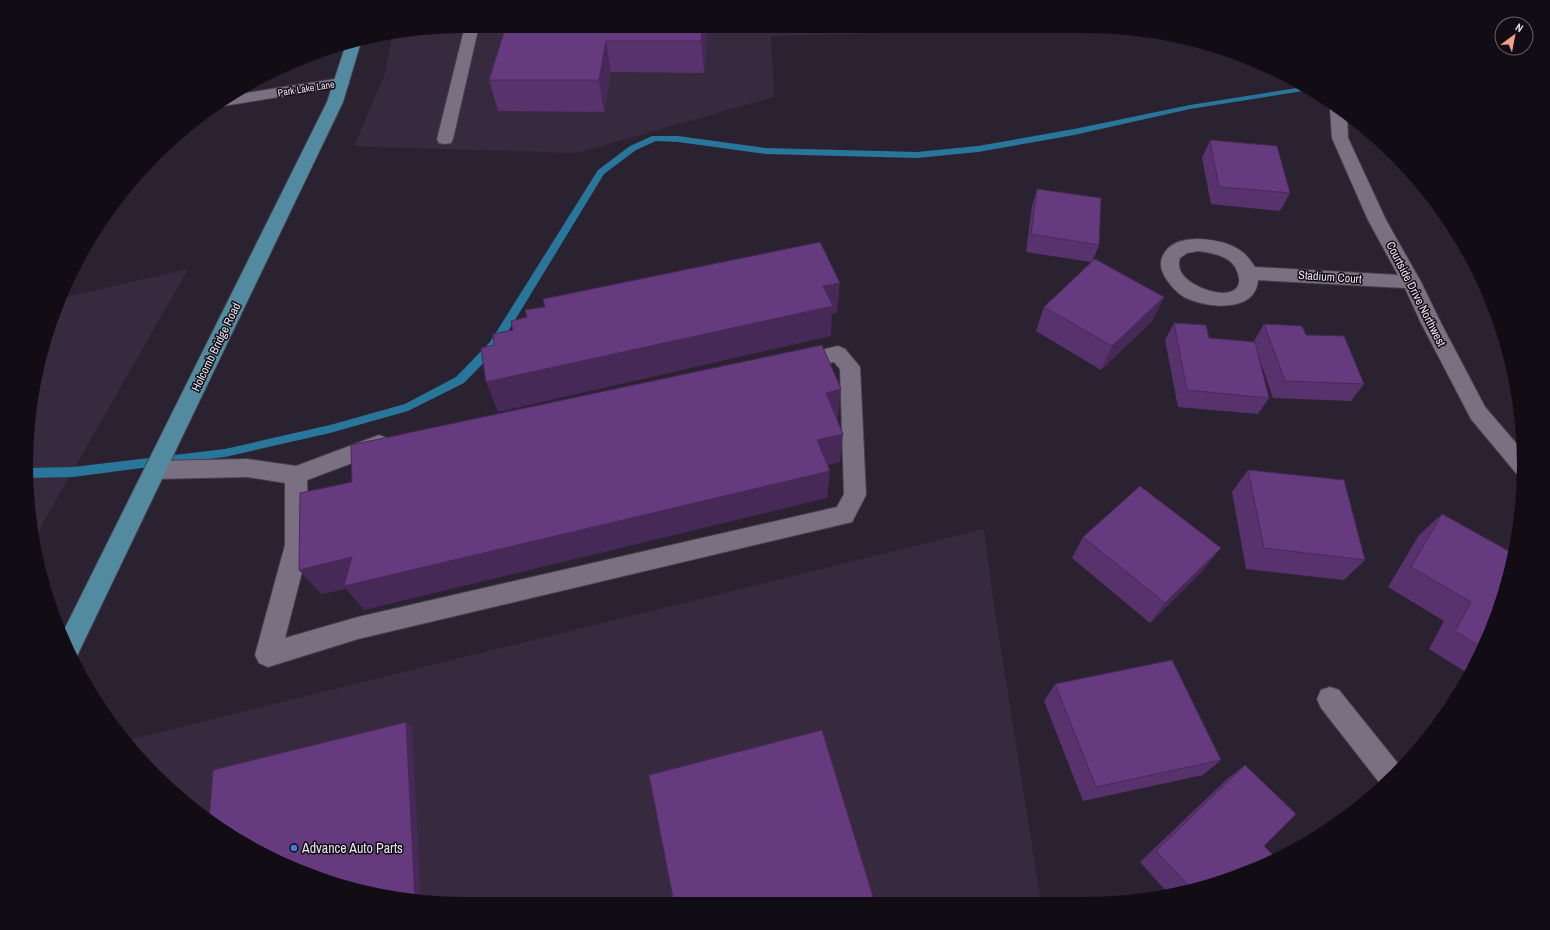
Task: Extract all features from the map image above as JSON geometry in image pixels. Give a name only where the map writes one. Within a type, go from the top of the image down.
[{"type":"main road","name":"Holcomb Bridge Road","points":[[71,641],[335,102],[352,48]]},
{"type":"street","points":[[445,139],[470,33]]},
{"type":"street","name":"Park Lake Lane","points":[[236,99],[341,83]]},
{"type":"street","name":"Courtside Drive Northwest","points":[[1338,115],[1340,138],[1377,220],[1412,282],[1431,323],[1478,413],[1517,459]]},
{"type":"street","name":"Stadium Court","points":[[1249,272],[1412,282]]},
{"type":"street","points":[[296,474],[297,545],[268,655],[358,628],[844,515],[855,495],[850,367],[838,354],[776,366]]},
{"type":"street","points":[[155,470],[247,468],[296,474],[372,445],[395,440]]},
{"type":"street","points":[[1330,699],[1388,772]]},
{"type":"shaded area","points":[[886,33],[771,36],[774,97],[576,153],[354,146],[384,76],[392,39],[437,34]]},
{"type":"shaded area","points":[[188,269],[39,532],[34,493],[33,465],[37,409],[41,381],[48,353],[56,326],[68,297]]},
{"type":"shaded area","points":[[984,529],[993,599],[1040,897],[465,897],[437,896],[381,889],[326,874],[300,864],[249,839],[202,808],[180,790],[140,750],[132,739]]},
{"type":"building","points":[[504,33],[702,33],[701,41],[606,41],[599,80],[489,80]]},
{"type":"building","points":[[1210,140],[1277,146],[1290,193],[1219,187]]},
{"type":"building","points":[[1037,189],[1101,198],[1099,245],[1031,234]]},
{"type":"building","points":[[820,242],[840,283],[823,286],[833,306],[486,382],[481,348],[494,345],[493,334],[513,330],[511,321],[527,317],[525,310],[545,307],[543,299]]},
{"type":"building","points":[[1095,259],[1164,297],[1112,346],[1044,307]]},
{"type":"building","points":[[1174,323],[1206,325],[1209,338],[1255,342],[1269,398],[1187,390]]},
{"type":"building","points":[[1264,324],[1302,326],[1306,335],[1344,336],[1364,384],[1285,381]]},
{"type":"building","points":[[822,345],[841,389],[826,393],[843,434],[817,440],[830,471],[344,586],[352,557],[299,570],[300,493],[352,482],[351,445]]},
{"type":"building","points":[[1248,470],[1344,480],[1365,560],[1264,548]]},
{"type":"building","points":[[1140,486],[1221,548],[1165,603],[1083,537]]},
{"type":"building","points":[[1442,514],[1509,551],[1494,604],[1477,645],[1455,631],[1471,602],[1411,567]]},
{"type":"building","points":[[1172,660],[1221,760],[1096,787],[1055,684]]},
{"type":"building","points":[[406,722],[415,894],[381,889],[326,874],[300,864],[249,839],[210,813],[213,770]]},
{"type":"building","points":[[822,730],[873,897],[673,897],[649,775]]},
{"type":"building","points":[[1245,765],[1296,814],[1264,846],[1272,854],[1224,874],[1197,882],[1188,884],[1156,851]]},
{"type":"waterway","points":[[33,473],[73,472],[225,453],[330,429],[408,407],[460,380],[494,345],[601,172],[633,148],[655,138],[678,139],[765,151],[917,155],[978,149],[1074,132],[1190,107],[1299,90]]},
{"type":"place","name":"Advance Auto Parts","points":[[294,848]]}]
